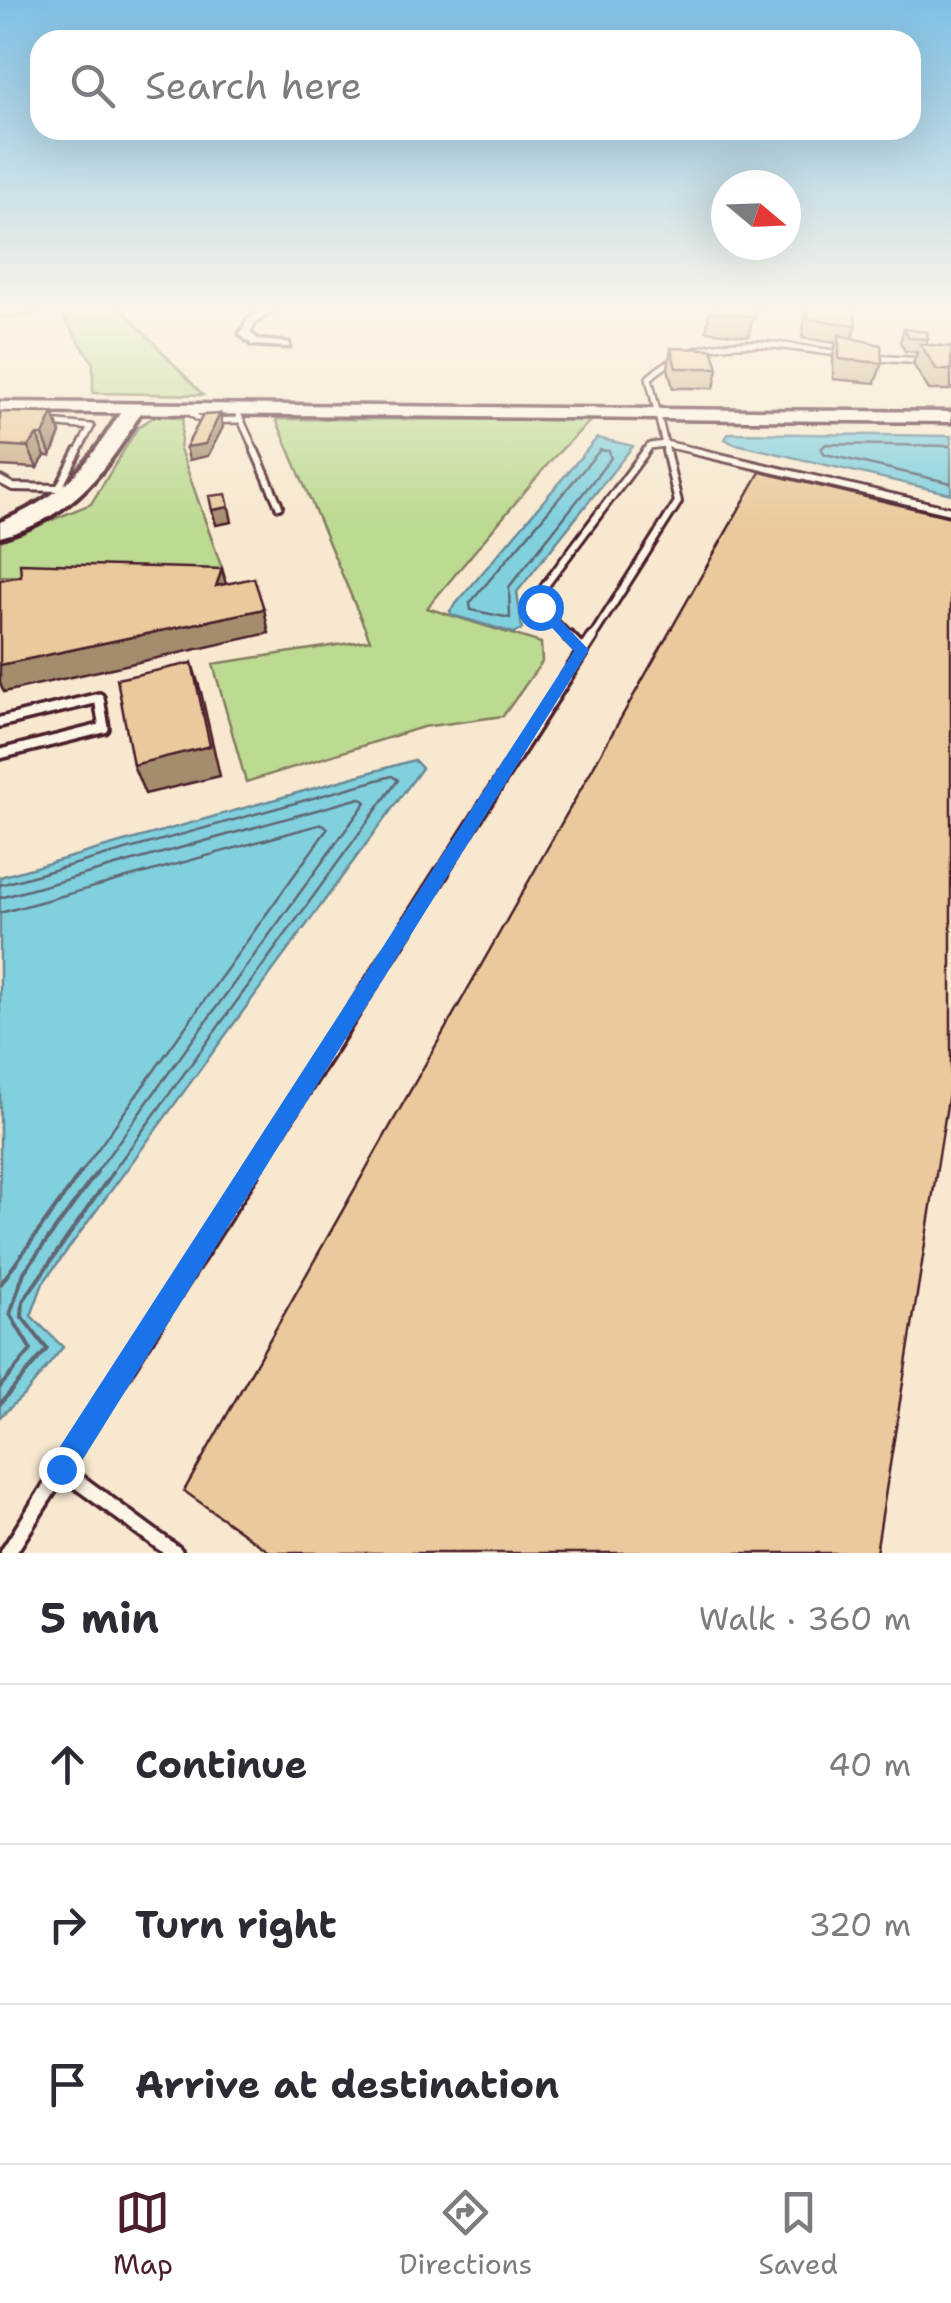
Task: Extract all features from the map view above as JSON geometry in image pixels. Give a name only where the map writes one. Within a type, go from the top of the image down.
[{"type":"highway","points":[[0,530],[54,507],[82,488],[134,408]]},
{"type":"main road","points":[[0,406],[184,408],[238,414],[951,417]]},
{"type":"lane","points":[[8,1553],[678,502],[649,378]]},
{"type":"lane","points":[[238,414],[278,506]]},
{"type":"lane","points":[[0,480],[13,487],[58,488],[91,426],[32,423]]},
{"type":"lane","points":[[582,650],[540,607],[544,587],[650,446],[666,444],[951,511]]},
{"type":"lane","points":[[0,722],[100,698],[104,728],[0,754]]},
{"type":"lane","points":[[61,1469],[175,1553]]},
{"type":"green space","points":[[93,378],[187,378],[203,395],[93,393]]},
{"type":"green space","points":[[157,415],[183,418],[180,449],[225,577],[0,576],[0,541],[91,504],[138,427]]},
{"type":"green space","points":[[276,419],[591,420],[553,458],[427,608],[541,643],[542,662],[503,716],[423,727],[246,782],[213,664],[370,640]]},
{"type":"water","points":[[729,433],[951,436],[951,494],[732,443],[725,439]]},
{"type":"water","points":[[597,438],[633,446],[517,592],[522,629],[514,633],[452,615],[450,611]]},
{"type":"water","points":[[414,760],[422,768],[43,1283],[31,1316],[63,1347],[26,1393],[0,1417],[0,877]]},
{"type":"building","points":[[0,412],[53,413],[43,435],[37,435],[28,447],[0,445]]},
{"type":"building","points":[[220,414],[205,444],[186,447],[203,415]]},
{"type":"building","points":[[760,472],[951,517],[951,1080],[876,1553],[271,1553],[184,1491]]},
{"type":"building","points":[[226,494],[229,507],[212,510],[209,496]]},
{"type":"building","points":[[20,563],[222,569],[216,586],[254,578],[264,609],[0,665],[0,580],[21,576]]},
{"type":"building","points":[[192,663],[210,746],[133,765],[117,679]]},
{"type":"route","points":[[61,1469],[582,650],[540,607]]}]
